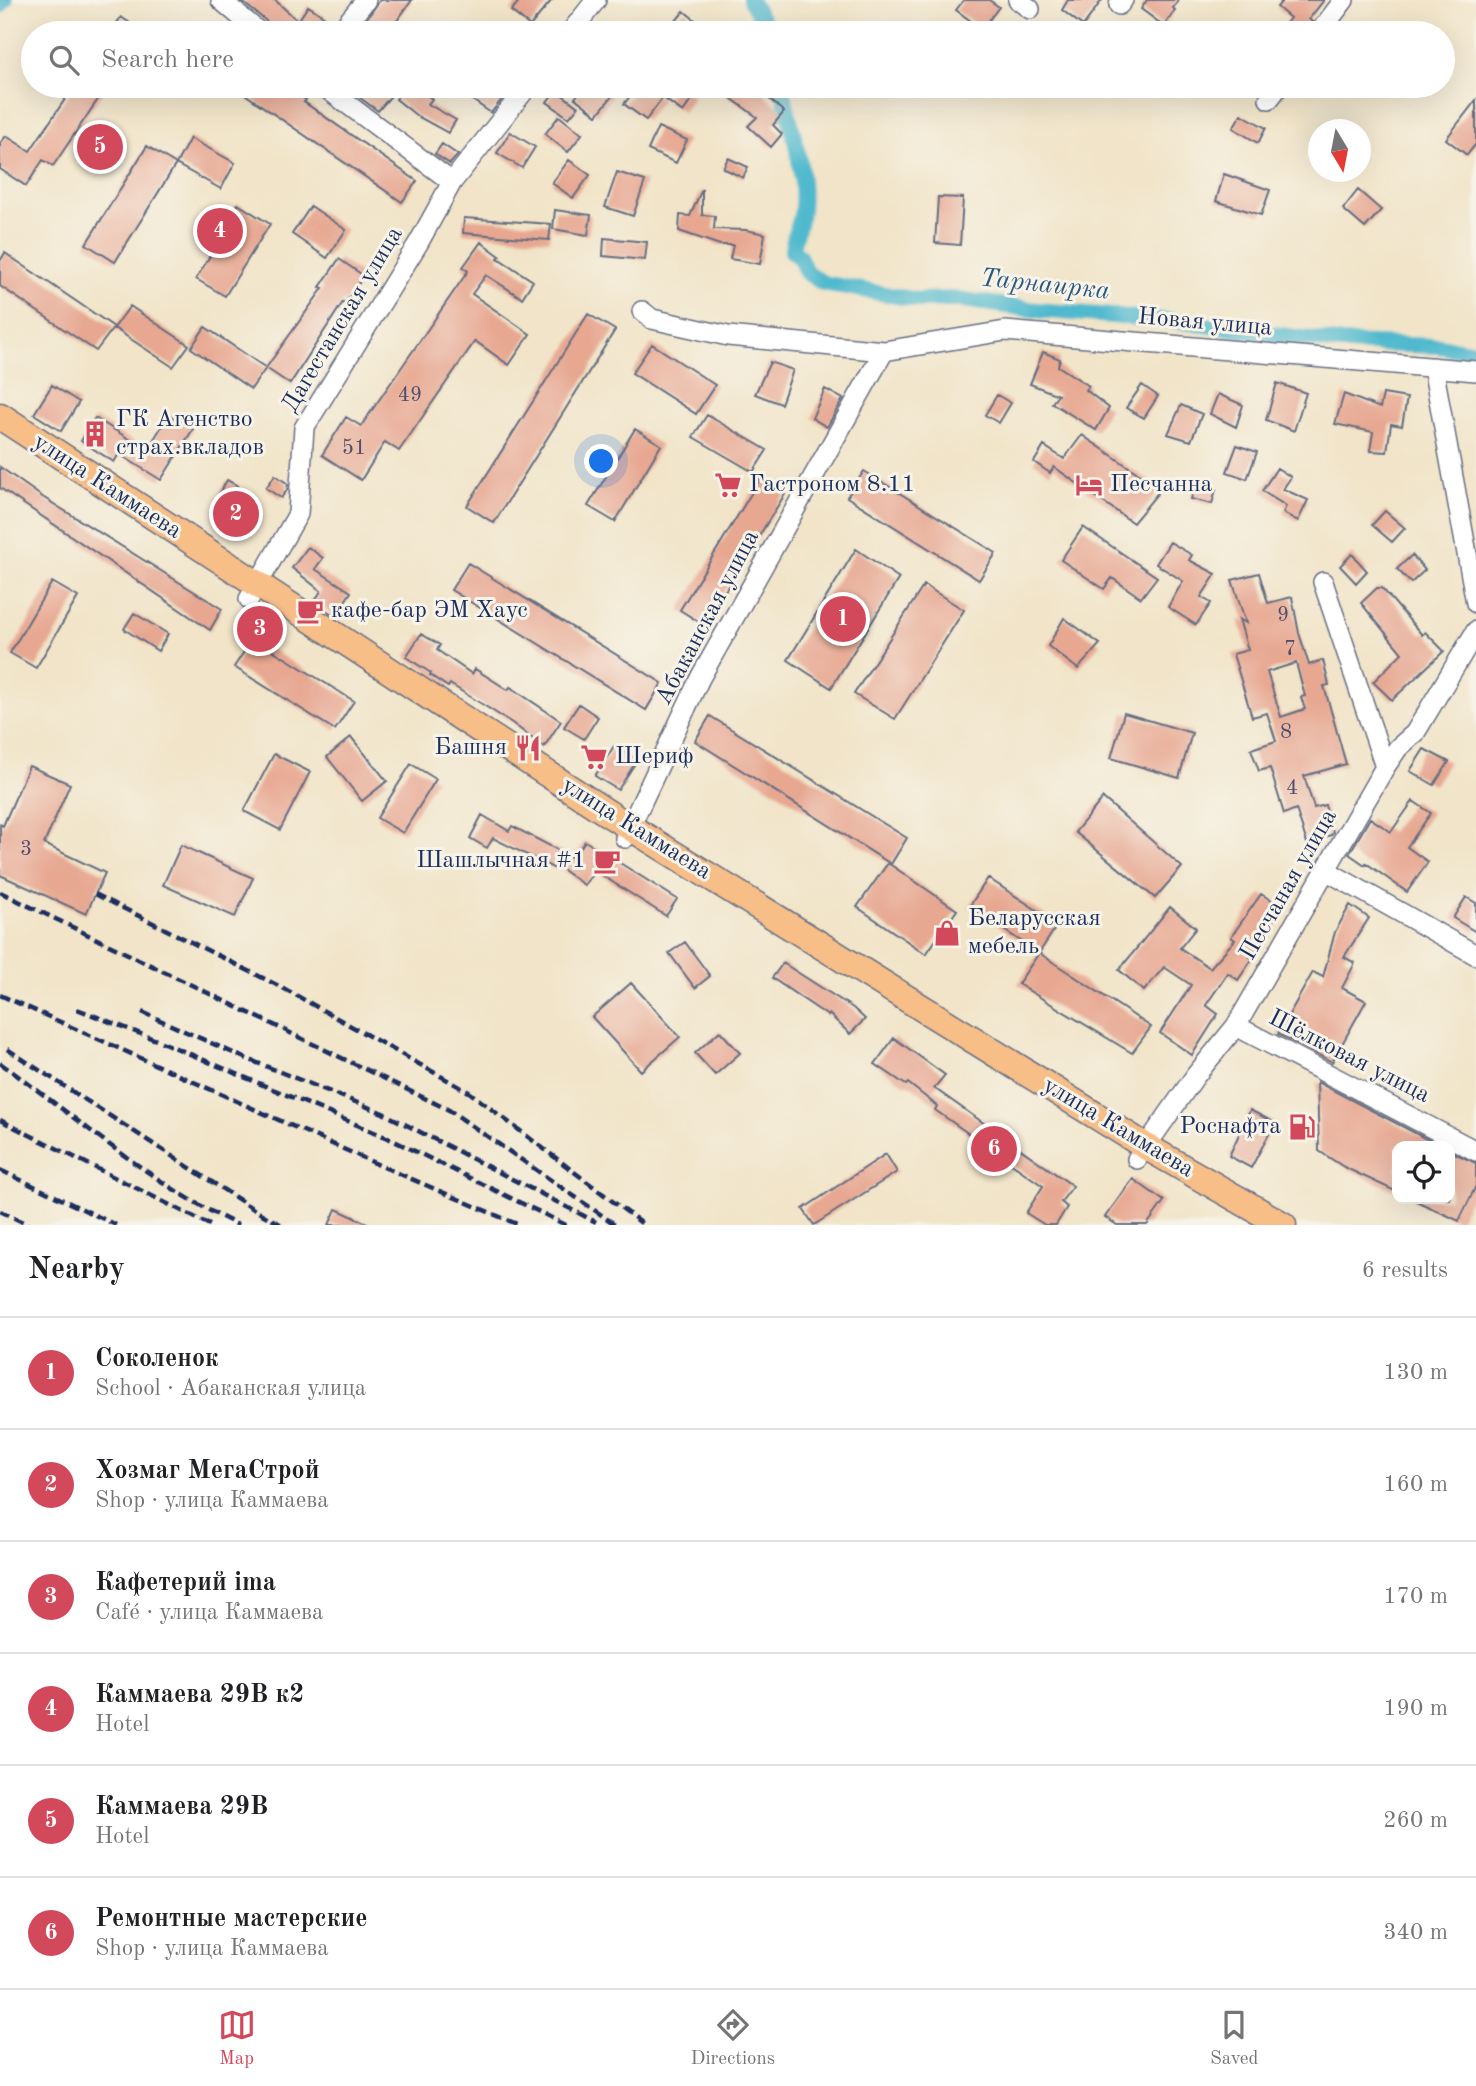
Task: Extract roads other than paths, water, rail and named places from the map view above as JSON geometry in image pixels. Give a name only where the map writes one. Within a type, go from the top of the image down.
[{"type":"main road","name":"улица Каммаева","points":[[0,416],[254,592]]},
{"type":"main road","name":"улица Каммаева","points":[[0,438],[254,592],[627,833],[1141,1153],[1250,1225]]},
{"type":"main road","name":"улица Каммаева","points":[[1141,1153],[1283,1225]]},
{"type":"street","points":[[221,0],[246,21]]},
{"type":"street","points":[[349,21],[366,0]]},
{"type":"street","points":[[579,21],[596,0]]},
{"type":"street","points":[[1328,21],[1344,0]]},
{"type":"street","points":[[339,98],[452,182]]},
{"type":"street","name":"Дагестанская улица","points":[[254,592],[298,514],[304,428],[419,242],[452,182],[518,98]]},
{"type":"street","name":"Новая улица","points":[[642,311],[652,319],[729,336],[884,351],[1006,331],[1476,371]]},
{"type":"street","name":"Абаканская улица","points":[[627,833],[700,678],[884,351]]},
{"type":"street","points":[[1433,367],[1476,603]]},
{"type":"street","points":[[1324,582],[1385,766]]},
{"type":"street","name":"Песчаная улица","points":[[1141,1153],[1196,1075],[1236,1026],[1385,766],[1398,748],[1415,733],[1476,631]]},
{"type":"street","points":[[1326,871],[1476,955]]},
{"type":"street","name":"Шёлковая улица","points":[[1236,1026],[1476,1151]]},
{"type":"waterway","name":"Тарнаирка","points":[[0,6],[5,0]]},
{"type":"waterway","name":"Тарнаирка","points":[[750,0],[763,21]]},
{"type":"waterway","name":"Тарнаирка","points":[[785,98],[803,194],[792,251],[799,256],[806,272],[823,283],[918,300],[956,299],[1036,310],[1175,321],[1341,343],[1439,346],[1476,352]]},
{"type":"railway","points":[[0,892],[449,1110],[616,1225]]},
{"type":"railway","points":[[95,894],[283,988],[469,1092],[644,1225]]},
{"type":"railway","points":[[0,995],[519,1225]]},
{"type":"railway","points":[[77,1009],[388,1138],[566,1225]]},
{"type":"railway","points":[[142,1012],[240,1056],[383,1113],[596,1222]]},
{"type":"railway","points":[[7,1049],[282,1225]]},
{"type":"railway","points":[[0,1063],[145,1170],[206,1209],[238,1225]]},
{"type":"railway","points":[[0,1120],[210,1225]]},
{"type":"railway","points":[[0,1170],[116,1225]]},
{"type":"railway","points":[[0,1211],[29,1225]]},
{"type":"place","name":"Каммаева 29В","points":[[100,147]]},
{"type":"place","name":"Каммаева 29В к2","points":[[220,231]]},
{"type":"place","name":"ГК Агенство страх.вкладов","points":[[95,434]]},
{"type":"place","name":"Гастроном 8.11","points":[[728,485]]},
{"type":"place","name":"Песчанна","points":[[1089,485]]},
{"type":"place","name":"Хозмаг МегаСтрой","points":[[236,514]]},
{"type":"place","name":"кафе-бар ЭМ Хаус","points":[[310,611]]},
{"type":"place","name":"Соколенок","points":[[843,619]]},
{"type":"place","name":"Кафетерий ima","points":[[260,629]]},
{"type":"place","name":"Башня","points":[[528,748]]},
{"type":"place","name":"Шериф","points":[[594,757]]},
{"type":"place","name":"Шашлычная #1","points":[[607,861]]},
{"type":"place","name":"Беларусская мебель","points":[[947,933]]},
{"type":"place","name":"Роснафта","points":[[1302,1127]]},
{"type":"place","name":"Ремонтные мастерские","points":[[994,1149]]}]
